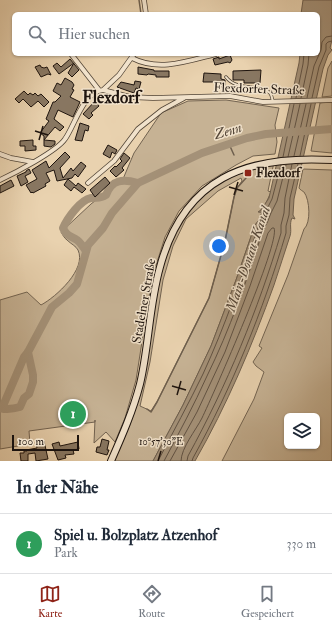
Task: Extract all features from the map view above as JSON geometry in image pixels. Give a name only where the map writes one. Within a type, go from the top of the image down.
[{"type":"main road","name":"Stadelner Straße","points":[[111,461],[132,410],[139,385],[160,268],[171,236],[183,213],[198,196],[210,186],[239,170],[259,164],[274,162],[315,159],[332,160]]},
{"type":"street","points":[[144,0],[146,12]]},
{"type":"street","points":[[73,56],[101,90]]},
{"type":"street","points":[[0,180],[51,152],[64,140],[81,106],[119,75],[133,56],[144,63],[159,66],[181,63],[208,56]]},
{"type":"street","name":"Flexdorfer Straße","points":[[101,90],[130,97],[153,98],[230,96],[263,102],[332,100]]},
{"type":"street","name":"Flexdorfer Straße","points":[[88,183],[114,161],[138,129],[162,110],[185,98]]},
{"type":"street","points":[[0,154],[11,158],[33,162]]},
{"type":"lane","points":[[226,78],[230,82],[240,86],[267,90],[271,94],[273,102]]},
{"type":"shaded area","points":[[332,61],[332,96],[322,97],[328,68]]},
{"type":"shaded area","points":[[226,100],[279,108],[275,125],[277,142],[275,154],[253,156],[236,165],[202,186],[179,211],[165,237],[152,278],[136,380],[125,418],[115,442],[106,432],[94,443],[95,422],[29,431],[30,444],[0,449],[0,300],[27,292],[41,305],[62,289],[74,274],[80,257],[78,250],[65,238],[61,232],[91,204],[123,179],[134,153],[161,113],[188,101]]},
{"type":"shaded area","points":[[332,102],[332,153],[311,151],[320,103]]},
{"type":"shaded area","points":[[274,162],[268,191],[271,192],[265,205],[259,212],[262,212],[255,225],[211,346],[183,405],[153,461],[111,461],[132,410],[160,268],[183,213],[224,177]],"holes":[[[241,178],[242,181],[237,188],[234,197],[225,241],[209,298],[157,402],[151,411],[140,406],[150,362],[163,280],[173,246],[186,219],[218,191]]]},
{"type":"shaded area","points":[[303,169],[332,170],[332,461],[222,461],[254,399],[264,372],[253,362],[262,348],[259,346],[308,222],[308,200],[304,192],[299,188]]},
{"type":"water","name":"Main-Donau-Kanal","points":[[303,0],[332,0],[332,40],[330,48],[332,50],[328,55],[323,69],[294,199],[293,215],[295,219],[292,218],[291,220],[291,234],[274,285],[248,353],[218,418],[195,461],[153,461],[183,405],[211,346],[255,225],[262,212],[258,212],[269,198],[300,56],[320,56],[320,12],[301,12]]},
{"type":"building","points":[[230,56],[232,60],[230,63],[228,62],[215,65],[213,59],[219,57],[219,59]]},
{"type":"building","points":[[70,59],[74,63],[59,74],[53,66],[57,63],[61,67]]},
{"type":"building","points":[[74,64],[79,70],[72,77],[68,73]]},
{"type":"building","points":[[40,65],[44,68],[47,67],[51,75],[48,74],[41,77],[35,67]]},
{"type":"building","points":[[138,67],[154,71],[169,71],[169,77],[156,77],[156,75],[138,74]]},
{"type":"building","points":[[261,70],[260,83],[244,83],[244,80],[233,80],[233,71]]},
{"type":"building","points":[[204,73],[221,74],[221,79],[225,80],[225,87],[221,87],[221,82],[203,82]]},
{"type":"building","points":[[65,78],[74,85],[72,89],[74,90],[70,97],[80,102],[73,117],[58,110],[54,119],[64,127],[60,131],[55,127],[44,140],[44,136],[40,133],[49,121],[46,119],[53,102],[61,96],[53,91],[57,83],[61,85]]},
{"type":"building","points":[[135,81],[141,82],[139,89],[136,88],[134,93],[117,87],[121,82],[134,85]]},
{"type":"building","points":[[24,91],[28,95],[30,93],[33,95],[35,93],[38,96],[41,94],[49,102],[44,107],[38,101],[31,107],[23,99],[19,103],[15,99]]},
{"type":"building","points":[[95,101],[99,106],[91,113],[93,115],[89,119],[83,114]]},
{"type":"building","points":[[80,123],[89,126],[88,131],[85,130],[82,141],[75,140]]},
{"type":"building","points":[[33,140],[33,146],[36,146],[36,150],[25,151],[25,146],[20,146],[20,141]]},
{"type":"building","points":[[44,140],[55,141],[55,144],[51,147],[44,146]]},
{"type":"building","points":[[108,145],[117,150],[115,154],[112,152],[110,158],[103,154]]},
{"type":"building","points":[[65,152],[70,157],[60,168],[63,178],[71,168],[73,171],[81,162],[86,166],[78,177],[75,174],[72,178],[57,181],[54,170],[46,173],[50,181],[45,184],[46,186],[31,193],[26,185],[37,179],[32,170],[46,161],[49,168]]},
{"type":"building","points":[[124,153],[130,158],[122,168],[124,170],[116,177],[110,171],[122,161],[120,159]]},
{"type":"building","points":[[29,169],[31,173],[25,176],[28,182],[21,186],[17,176]]},
{"type":"building","points":[[105,177],[110,183],[95,197],[90,190]]},
{"type":"building","points":[[68,179],[76,186],[78,183],[86,189],[82,193],[74,187],[71,191],[64,185]]},
{"type":"building","points":[[11,180],[14,186],[0,193],[0,186]]},
{"type":"building","points":[[102,439],[109,441],[107,450],[109,450],[107,455],[96,452],[97,447],[100,447]]},
{"type":"building","points":[[42,440],[44,441],[48,459],[36,461],[35,453],[28,454],[28,461],[21,461],[20,453],[37,448],[36,442]]},
{"type":"building","points":[[59,442],[60,446],[78,442],[79,449],[73,450],[74,454],[65,455],[66,458],[58,460],[52,444]]},
{"type":"waterway","points":[[139,0],[141,12]]},
{"type":"waterway","name":"Zenn","points":[[0,407],[3,406],[24,357],[52,307],[69,293],[77,284],[88,245],[103,228],[112,213],[138,183],[202,153],[247,138],[266,134],[332,129]]},
{"type":"waterway","points":[[229,144],[234,155]]},
{"type":"waterway","points":[[147,409],[151,412],[157,402],[209,298],[225,241],[234,197],[237,188],[246,178]]},
{"type":"waterway","name":"Zenn","points":[[86,251],[80,242],[64,231],[63,228],[71,215],[78,206],[87,199],[106,195],[108,190],[115,183],[123,181],[138,183]]},
{"type":"waterway","name":"Zenn","points":[[0,408],[10,409],[20,407],[24,398],[29,394],[33,382],[33,375],[28,352]]},
{"type":"place","name":"Flexdorf","points":[[248,173]]},
{"type":"place","name":"Spiel u. Bolzplatz Atzenhof","points":[[73,414]]},
{"type":"district","name":"Flexdorf","points":[[111,97]]}]
